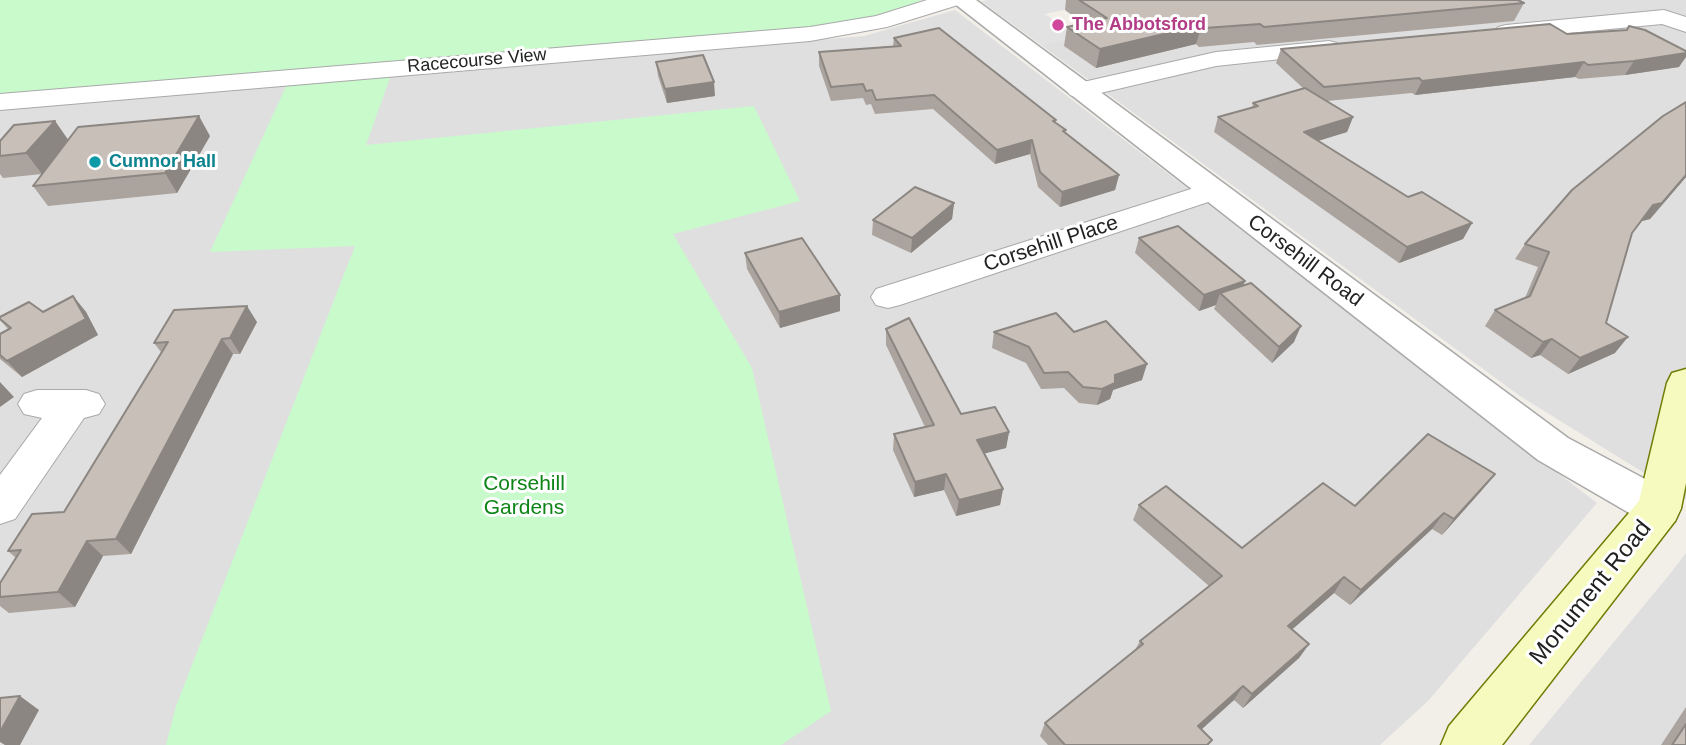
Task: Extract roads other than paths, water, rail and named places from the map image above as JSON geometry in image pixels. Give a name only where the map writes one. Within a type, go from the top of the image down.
[{"type":"main road","name":"Monument Road","points":[[1468,745],[1659,508],[1685,390]]},
{"type":"street","name":"Racecourse View","points":[[0,102],[810,34],[879,22],[950,0]]},
{"type":"street","name":"Corsehill Road","points":[[961,0],[1553,449],[1659,508]]},
{"type":"street","points":[[1630,0],[1675,21]]},
{"type":"street","points":[[1488,33],[1675,21]]},
{"type":"street","points":[[1079,90],[1216,58],[1352,46]]},
{"type":"street","name":"Corsehill Place","points":[[888,297],[1213,191]]},
{"type":"street","points":[[0,507],[65,404]]},
{"type":"place","name":"The Abbotsford","points":[[1058,25]]},
{"type":"place","name":"Cumnor Hall","points":[[95,162]]},
{"type":"park label","name":"Corsehill Gardens","points":[[524,496]]}]
